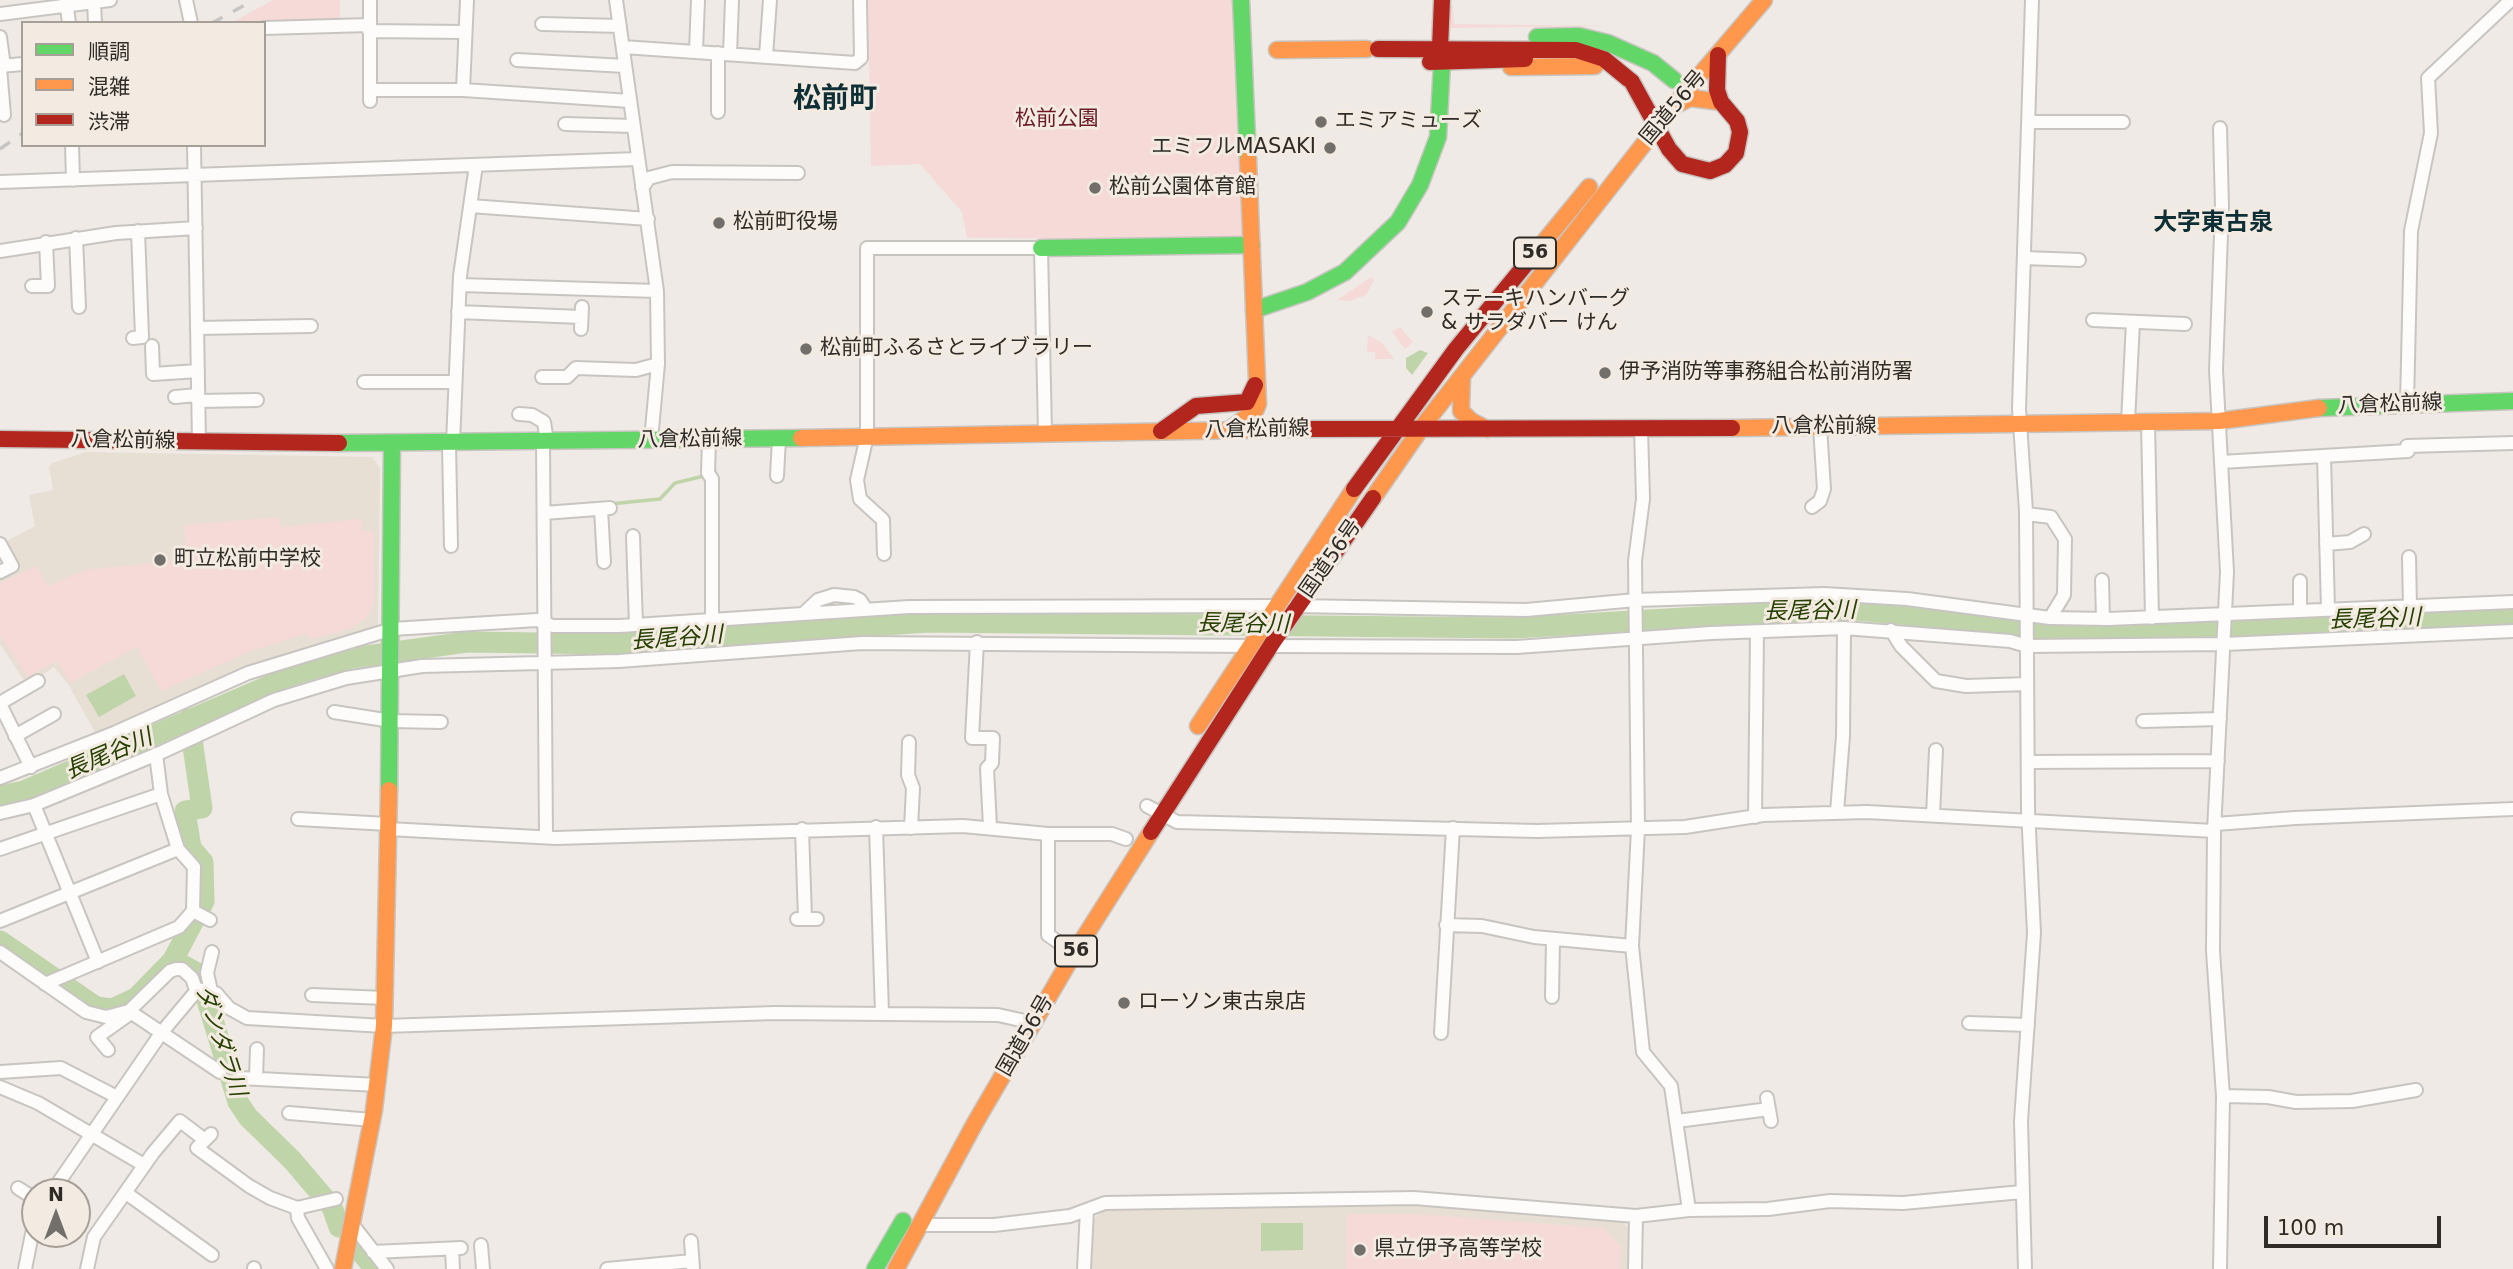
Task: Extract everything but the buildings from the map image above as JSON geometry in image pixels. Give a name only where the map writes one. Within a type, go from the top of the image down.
[{"type":"main road","points":[[1228,430],[1255,411],[1252,245],[1241,0]]},
{"type":"main road","points":[[1254,310],[1307,292],[1345,272],[1366,256],[1398,222],[1420,185],[1438,137],[1443,0]]},
{"type":"main road","name":"国道56号","points":[[1191,738],[1273,608],[1398,427],[1456,349],[1674,80],[1743,0]]},
{"type":"main road","name":"国道56号","points":[[875,1269],[1061,944],[1144,817],[1272,644],[1462,375],[1672,108],[1764,0]]},
{"type":"main road","points":[[1463,56],[1488,38],[1579,36],[1653,63],[1674,80]]},
{"type":"main road","points":[[1463,56],[1549,48],[1592,53],[1605,58],[1632,82],[1669,149],[1682,164],[1696,170],[1710,171],[1725,165],[1736,153],[1740,132],[1737,121],[1721,102],[1717,84],[1718,55]]},
{"type":"main road","points":[[1244,53],[1373,52],[1522,60],[1564,51]]},
{"type":"main road","points":[[1441,56],[1443,53],[1536,56]]},
{"type":"main road","points":[[1463,56],[1520,67],[1595,66]]},
{"type":"main road","points":[[1672,108],[1690,98],[1721,102]]},
{"type":"main road","points":[[1041,248],[1252,245]]},
{"type":"main road","points":[[1462,375],[1459,396],[1461,411],[1471,421],[1488,430]]},
{"type":"main road","points":[[1161,431],[1196,406],[1239,405],[1247,402],[1252,396],[1255,380]]},
{"type":"main road","name":"八倉松前線","points":[[0,439],[392,444],[1398,427],[1488,430],[2022,424],[2219,421],[2333,406],[2513,401]]},
{"type":"main road","points":[[343,1269],[378,1085],[384,1026],[392,671],[392,444]]},
{"type":"main road","name":"国道56号","points":[[896,1269],[1034,1023],[1144,817]]},
{"type":"street","points":[[0,14],[67,3],[110,0]]},
{"type":"street","points":[[186,0],[191,21]]},
{"type":"street","points":[[370,0],[370,96],[463,90],[629,101]]},
{"type":"street","points":[[463,90],[467,0]]},
{"type":"street","points":[[617,0],[657,291],[657,365],[651,440]]},
{"type":"street","points":[[696,51],[698,0]]},
{"type":"street","points":[[718,112],[732,0]]},
{"type":"street","points":[[766,56],[770,0]]},
{"type":"street","points":[[622,47],[859,62],[860,0]]},
{"type":"street","points":[[2025,1269],[2021,1121],[2034,933],[2029,821],[2026,514],[2020,410],[2032,0]]},
{"type":"street","points":[[2407,404],[2411,231],[2431,133],[2428,78],[2511,0]]},
{"type":"street","points":[[94,2],[95,21]]},
{"type":"street","points":[[67,3],[69,21]]},
{"type":"street","points":[[542,24],[620,26]]},
{"type":"street","points":[[266,27],[466,32]]},
{"type":"street","points":[[0,37],[4,115]]},
{"type":"street","points":[[517,60],[625,66]]},
{"type":"street","points":[[1,67],[21,64]]},
{"type":"street","points":[[2028,122],[2123,122]]},
{"type":"street","points":[[565,124],[633,126]]},
{"type":"street","points":[[2220,128],[2222,207],[2216,341],[2226,615],[2217,761],[2213,951],[2223,1096],[2220,1269]]},
{"type":"street","points":[[72,147],[73,180]]},
{"type":"street","points":[[194,147],[199,443]]},
{"type":"street","points":[[0,182],[637,159]]},
{"type":"street","points":[[451,545],[451,443],[458,312],[476,165]]},
{"type":"street","points":[[642,188],[649,178],[672,172],[798,173]]},
{"type":"street","points":[[470,206],[648,219]]},
{"type":"street","points":[[0,251],[76,238],[196,228]]},
{"type":"street","points":[[133,338],[142,337],[138,231]]},
{"type":"street","points":[[76,238],[79,307]]},
{"type":"street","points":[[32,286],[47,286],[46,242]]},
{"type":"street","points":[[884,554],[883,520],[860,499],[857,480],[867,436],[867,248],[1041,248],[1045,433]]},
{"type":"street","points":[[2024,258],[2079,260]]},
{"type":"street","points":[[460,285],[657,291]]},
{"type":"street","points":[[458,312],[581,318]]},
{"type":"street","points":[[2093,320],[2185,324]]},
{"type":"street","points":[[2128,422],[2133,322]]},
{"type":"street","points":[[197,328],[311,326]]},
{"type":"street","points":[[152,346],[153,374],[198,371]]},
{"type":"street","points":[[542,377],[567,377],[576,368],[636,370],[657,365]]},
{"type":"street","points":[[364,382],[455,382]]},
{"type":"street","points":[[175,397],[257,400]]},
{"type":"street","points":[[519,414],[532,415],[544,422],[545,836]]},
{"type":"street","points":[[2148,422],[2152,618]]},
{"type":"street","points":[[1812,507],[1820,501],[1824,489],[1820,427]]},
{"type":"street","points":[[1641,429],[1643,499],[1635,561],[1638,829],[1632,946],[1643,1052],[1671,1086],[1689,1210]]},
{"type":"street","points":[[778,476],[779,438]]},
{"type":"street","points":[[709,439],[708,472],[712,479],[712,620]]},
{"type":"street","points":[[2221,462],[2408,451],[2407,446],[2513,443]]},
{"type":"street","points":[[2324,456],[2328,609]]},
{"type":"street","points":[[544,513],[606,508],[604,562]]},
{"type":"street","points":[[2026,514],[2051,517],[2065,539],[2064,595],[2050,618]]},
{"type":"street","points":[[2326,544],[2350,542],[2364,534]]},
{"type":"street","points":[[633,536],[636,625]]},
{"type":"street","points":[[0,544],[12,566],[0,572]]},
{"type":"street","points":[[2409,557],[2410,607]]},
{"type":"street","points":[[2102,580],[2102,620]]},
{"type":"street","points":[[2300,581],[2300,610]]},
{"type":"street","points":[[0,778],[248,673],[392,630],[544,624],[578,627],[636,625],[866,609],[1526,610],[1824,594],[1907,599],[2050,618],[2102,620],[2513,602]]},
{"type":"street","points":[[0,813],[34,805],[275,700],[346,678],[439,664],[469,667],[544,658],[631,660],[862,643],[1517,647],[1637,636],[1844,628],[2027,643],[2225,643],[2513,631]]},
{"type":"street","points":[[1837,813],[1843,736],[1844,628]]},
{"type":"street","points":[[1891,630],[1901,646],[1936,681],[1966,686],[2027,684]]},
{"type":"street","points":[[1755,817],[1757,632]]},
{"type":"street","points":[[977,642],[972,738],[993,738],[992,764],[987,768],[990,827]]},
{"type":"street","points":[[31,767],[0,704],[38,681]]},
{"type":"street","points":[[334,712],[391,721],[441,722]]},
{"type":"street","points":[[15,736],[54,714]]},
{"type":"street","points":[[2143,721],[2220,719]]},
{"type":"street","points":[[909,742],[908,775],[913,788],[911,828]]},
{"type":"street","points":[[1933,815],[1936,751]]},
{"type":"street","points":[[45,984],[201,915],[194,867],[178,849],[161,794],[156,754]]},
{"type":"street","points":[[2028,762],[2217,761]]},
{"type":"street","points":[[0,849],[161,794]]},
{"type":"street","points":[[34,805],[98,962]]},
{"type":"street","points":[[298,818],[388,827],[545,836],[876,827],[990,827],[1048,834],[1112,834],[1144,817],[1177,822],[1537,831],[1685,827],[1755,817],[1837,813],[2215,828],[2295,818],[2513,809]]},
{"type":"street","points":[[876,827],[882,1013]]},
{"type":"street","points":[[1441,1033],[1453,828]]},
{"type":"street","points":[[803,829],[806,919]]},
{"type":"street","points":[[1048,834],[1048,935],[1061,944]]},
{"type":"street","points":[[0,921],[178,849]]},
{"type":"street","points":[[1446,925],[1482,926],[1553,940],[1632,946]]},
{"type":"street","points":[[1552,997],[1553,940]]},
{"type":"street","points":[[0,952],[86,1012],[106,1017],[130,1012],[220,1072]]},
{"type":"street","points":[[62,1178],[162,1032],[203,990],[212,952]]},
{"type":"street","points":[[108,1050],[97,1037],[130,1012],[163,977],[176,969],[182,969],[203,990],[247,1018],[384,1026],[775,1013],[882,1013],[1018,1017],[1034,1023]]},
{"type":"street","points":[[312,995],[385,998]]},
{"type":"street","points":[[1969,1023],[2028,1025]]},
{"type":"street","points":[[256,1077],[257,1049]]},
{"type":"street","points":[[0,1072],[61,1068],[117,1097]]},
{"type":"street","points":[[239,1078],[378,1085]]},
{"type":"street","points":[[0,1087],[38,1103],[144,1165]]},
{"type":"street","points":[[2223,1096],[2268,1097],[2296,1102],[2352,1101],[2416,1090]]},
{"type":"street","points":[[1677,1121],[1769,1109]]},
{"type":"street","points":[[289,1113],[372,1120]]},
{"type":"street","points":[[87,1269],[94,1237],[144,1165],[180,1121],[208,1137],[197,1149],[217,1165],[270,1198],[297,1208],[329,1200]]},
{"type":"street","points":[[902,1223],[994,1225],[1070,1216],[1105,1203],[1414,1198],[1636,1216],[1689,1210],[1768,1209],[1830,1201],[1903,1203],[2022,1192]]},
{"type":"street","points":[[127,1193],[212,1255]]},
{"type":"street","points":[[297,1208],[298,1218],[327,1269]]},
{"type":"street","points":[[1084,1269],[1087,1210]]},
{"type":"street","points":[[1634,1269],[1636,1216]]},
{"type":"street","points":[[352,1224],[387,1269]]},
{"type":"street","points":[[607,1269],[692,1265],[691,1241]]},
{"type":"street","points":[[481,1245],[483,1269]]},
{"type":"street","points":[[25,1269],[29,1248]]},
{"type":"street","points":[[373,1252],[456,1249],[453,1269]]},
{"type":"shaded area","points":[[1420,350],[1428,353],[1412,375],[1406,368],[1406,358]]},
{"type":"shaded area","points":[[86,452],[372,457],[380,468],[378,628],[97,736],[68,684],[54,667],[27,685],[0,644],[0,577],[17,568],[5,542],[35,526],[29,495],[53,490],[49,467],[52,463]]},
{"type":"shaded area","points":[[124,674],[136,696],[99,717],[86,695]]},
{"type":"shaded area","name":"県立伊予高等学校","points":[[1413,1203],[1622,1221],[1632,1231],[1630,1269],[1089,1269],[1091,1222],[1105,1207]]},
{"type":"shaded area","points":[[1261,1223],[1303,1223],[1303,1250],[1261,1251]]},
{"type":"green space","points":[[273,0],[340,0],[340,23],[235,21]]},
{"type":"green space","name":"松前公園","points":[[868,0],[1234,0],[1245,239],[967,238],[962,212],[920,164],[871,166]]},
{"type":"green space","points":[[1450,4],[1453,6],[1454,24],[1613,26],[1447,28]]},
{"type":"green space","points":[[1371,277],[1374,280],[1366,295],[1350,301],[1337,300]]},
{"type":"green space","points":[[1400,327],[1413,342],[1405,349],[1392,332]]},
{"type":"green space","points":[[1368,335],[1382,343],[1394,359],[1375,359],[1375,352],[1367,352]]},
{"type":"green space","points":[[279,517],[281,527],[361,519],[362,531],[374,532],[374,605],[365,619],[352,628],[313,639],[305,634],[251,651],[161,691],[137,647],[70,683],[57,661],[27,677],[0,636],[0,583],[36,566],[48,586],[85,570],[187,559],[184,525]]},
{"type":"green space","points":[[1347,1214],[1416,1214],[1603,1228],[1621,1246],[1620,1269],[1346,1269]]},
{"type":"waterway","points":[[610,504],[660,499],[675,483],[704,476]]},
{"type":"waterway","name":"長尾谷川","points":[[0,796],[24,791],[299,673],[352,658],[467,642],[613,644],[928,622],[1514,628],[1858,610],[2077,632],[2197,630],[2513,615]]},
{"type":"waterway","name":"ダンダラ川","points":[[173,960],[204,901],[203,862],[191,848],[185,811],[202,808],[189,719]]},
{"type":"waterway","name":"ダンダラ川","points":[[0,941],[96,1007],[112,1009],[136,998],[173,960],[199,974],[238,1102],[248,1117],[292,1160],[332,1207],[339,1227]]},
{"type":"waterway","name":"ダンダラ川","points":[[359,1250],[375,1269]]},
{"type":"railway","points":[[216,21],[254,0]]},
{"type":"railway","points":[[0,149],[21,134]]},
{"type":"traffic: fast","points":[[1241,0],[1248,160]]},
{"type":"traffic: fast","points":[[1537,37],[1579,36],[1608,43],[1653,63],[1674,80]]},
{"type":"traffic: fast","points":[[1254,310],[1307,292],[1345,272],[1398,222],[1420,185],[1438,137],[1442,63]]},
{"type":"traffic: fast","points":[[1041,248],[1252,245]]},
{"type":"traffic: fast","points":[[2319,408],[2513,401]]},
{"type":"traffic: fast","points":[[339,443],[801,438]]},
{"type":"traffic: fast","points":[[389,790],[392,444]]},
{"type":"traffic: fast","points":[[875,1269],[903,1221]]},
{"type":"traffic: slow","points":[[1373,498],[1422,427],[1672,108],[1764,0]]},
{"type":"traffic: slow","points":[[1277,50],[1367,49]]},
{"type":"traffic: slow","points":[[1511,67],[1595,66]]},
{"type":"traffic: slow","points":[[1672,107],[1690,98],[1721,102]]},
{"type":"traffic: slow","points":[[1229,430],[1255,411],[1258,404],[1248,160]]},
{"type":"traffic: slow","points":[[1526,264],[1589,187]]},
{"type":"traffic: slow","points":[[1462,376],[1461,411],[1471,421],[1487,429]]},
{"type":"traffic: slow","points":[[1732,428],[2219,421],[2319,408]]},
{"type":"traffic: slow","points":[[801,438],[1300,429]]},
{"type":"traffic: slow","points":[[1198,726],[1354,489]]},
{"type":"traffic: slow","points":[[343,1269],[374,1110],[384,1026],[389,790]]},
{"type":"traffic: slow","points":[[896,1269],[975,1123],[1073,955],[1151,832]]},
{"type":"traffic: jam","points":[[1442,0],[1440,48],[1448,53]]},
{"type":"traffic: jam","points":[[1378,49],[1576,50],[1604,59],[1632,82]]},
{"type":"traffic: jam","points":[[1669,149],[1682,164],[1710,171],[1725,165],[1736,153],[1740,132],[1737,121],[1721,102],[1717,90],[1718,55]]},
{"type":"traffic: jam","points":[[1430,62],[1525,59]]},
{"type":"traffic: jam","points":[[1632,82],[1669,149]]},
{"type":"traffic: jam","points":[[1354,489],[1456,349],[1526,264]]},
{"type":"traffic: jam","points":[[1161,431],[1196,406],[1247,402],[1255,385]]},
{"type":"traffic: jam","points":[[1300,429],[1732,428]]},
{"type":"traffic: jam","points":[[0,439],[339,443]]},
{"type":"traffic: jam","points":[[1151,832],[1273,642],[1373,498]]},
{"type":"place","name":"エミアミューズ","points":[[1321,122]]},
{"type":"place","name":"エミフルMASAKI","points":[[1330,148]]},
{"type":"place","name":"松前公園体育館","points":[[1095,188]]},
{"type":"place","name":"松前町役場","points":[[719,223]]},
{"type":"place","name":"ステーキハンバーグ & サラダバー けん","points":[[1427,312]]},
{"type":"place","name":"松前町ふるさとライブラリー","points":[[806,349]]},
{"type":"place","name":"伊予消防等事務組合松前消防署","points":[[1605,373]]},
{"type":"place","name":"町立松前中学校","points":[[160,560]]},
{"type":"place","name":"ローソン東古泉店","points":[[1124,1003]]},
{"type":"place","name":"県立伊予高等学校","points":[[1360,1250]]},
{"type":"district","name":"松前町","points":[[835,100]]},
{"type":"district","name":"大字東古泉","points":[[2213,224]]}]
